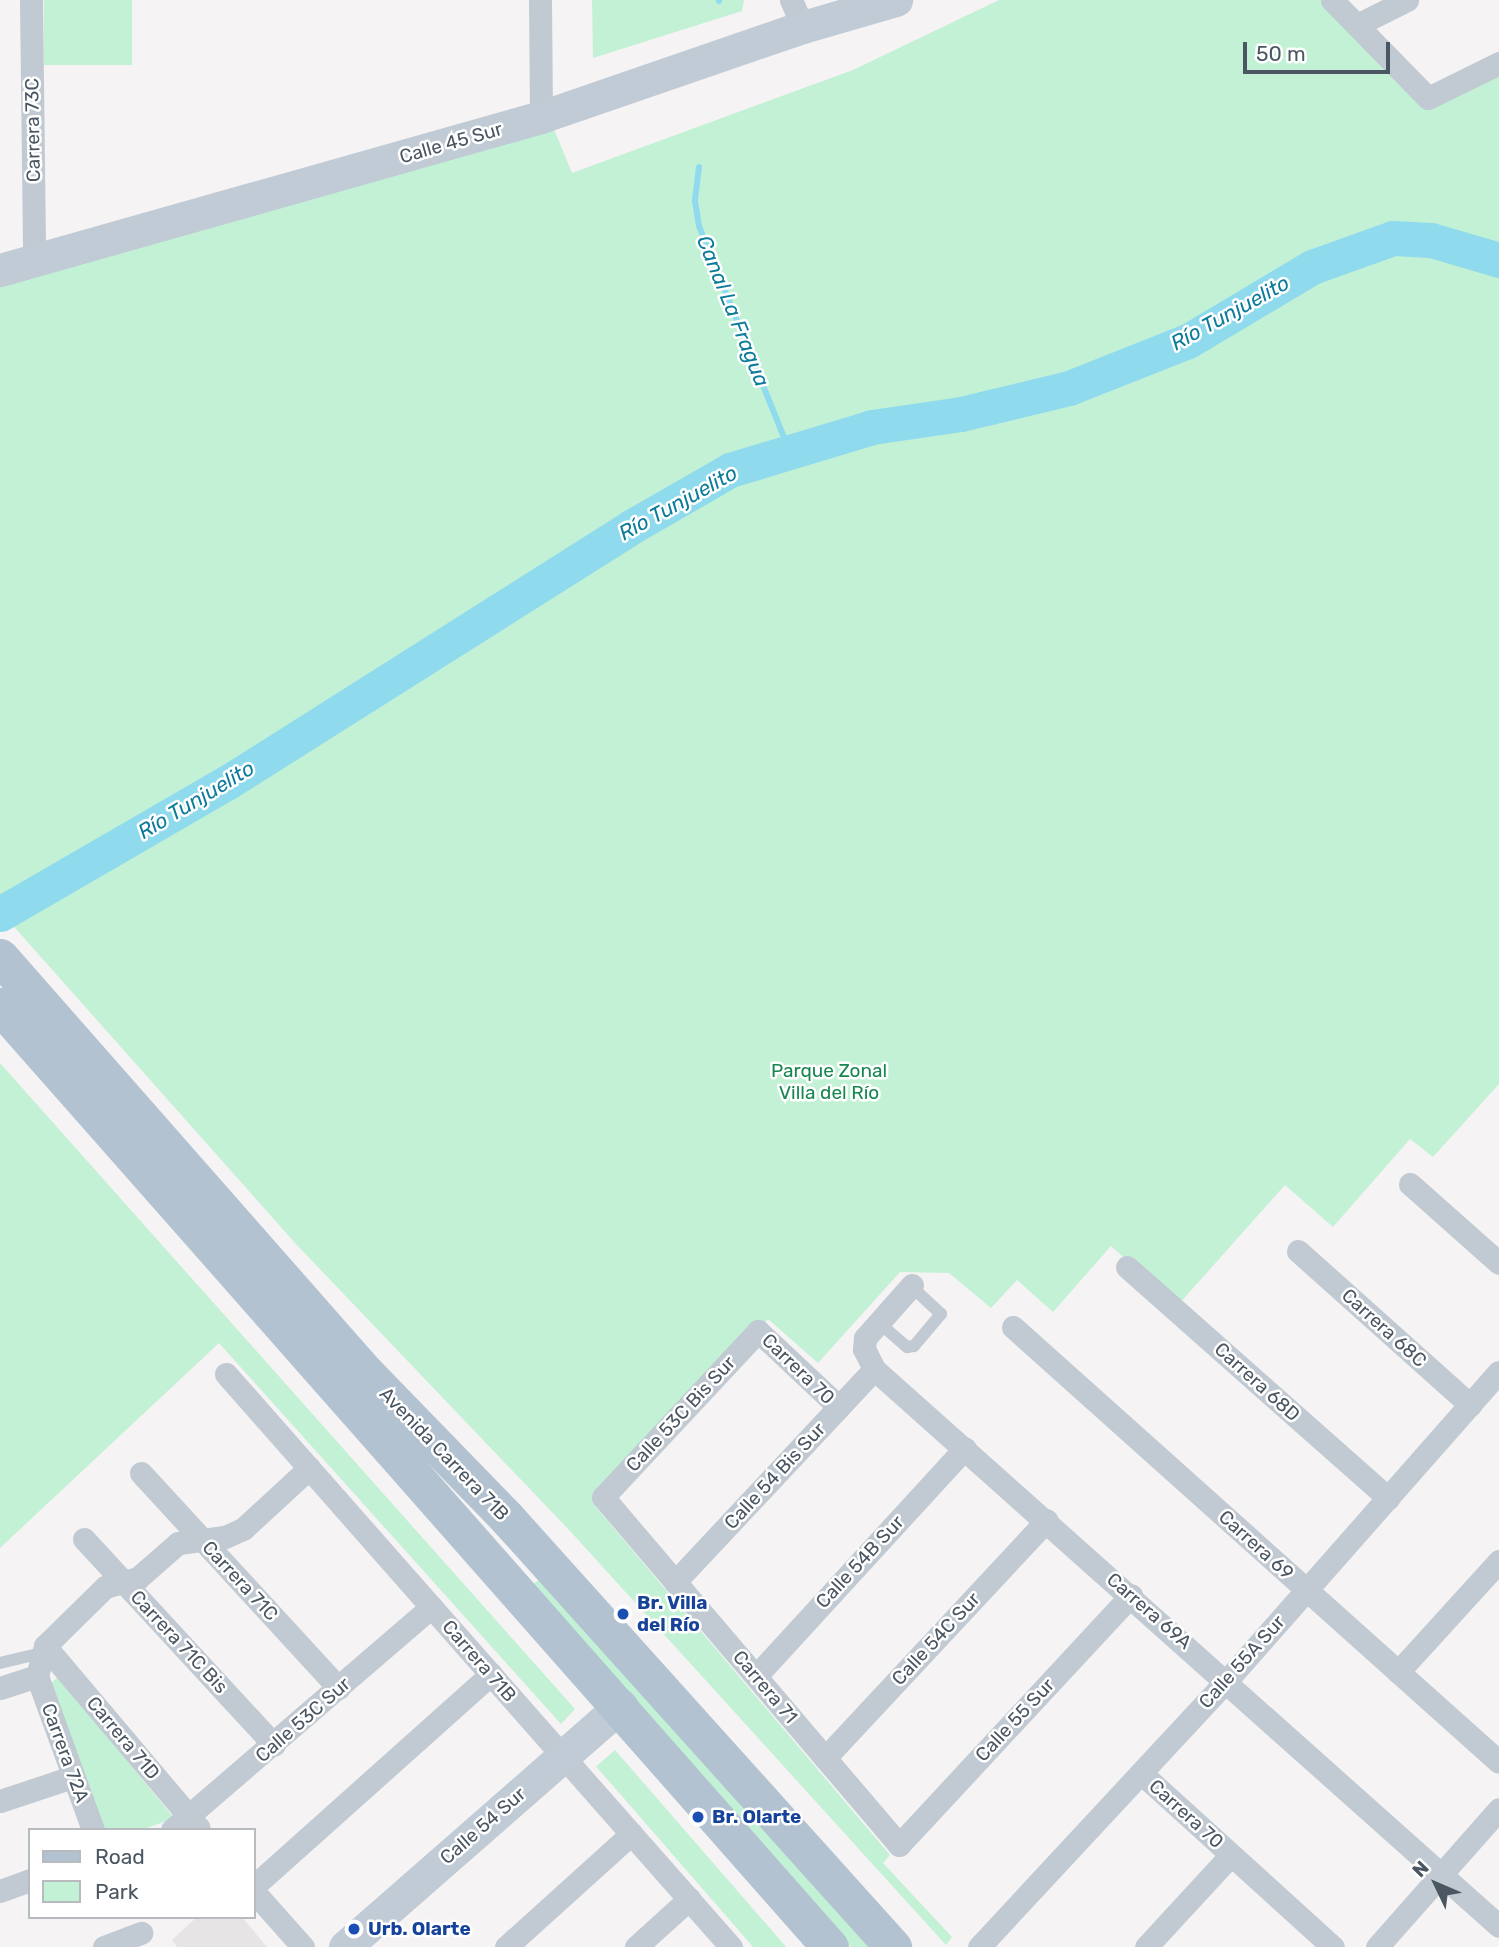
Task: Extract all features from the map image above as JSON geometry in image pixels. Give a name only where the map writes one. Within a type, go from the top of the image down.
[{"type":"main road","name":"Avenida Carrera 71B","points":[[0,957],[262,1279],[621,1705],[830,1947]]},
{"type":"main road","name":"Avenida Carrera 71B","points":[[0,1006],[262,1279],[365,1372],[506,1517],[893,1947]]},
{"type":"street","name":"Carrera 73C","points":[[31,0],[34,260]]},
{"type":"street","points":[[540,0],[541,117]]},
{"type":"street","name":"Calle 45 Sur","points":[[0,270],[541,117],[797,13],[896,0]]},
{"type":"street","points":[[1332,0],[1428,98],[1499,63]]},
{"type":"street","points":[[1357,25],[1407,0]]},
{"type":"street","points":[[1410,1184],[1499,1263]]},
{"type":"street","name":"Carrera 68C","points":[[1298,1251],[1470,1405]]},
{"type":"street","name":"Carrera 68D","points":[[1127,1267],[1388,1498]]},
{"type":"street","points":[[874,1369],[864,1349],[865,1338],[877,1321],[912,1286]]},
{"type":"street","name":"Carrera 69","points":[[1013,1327],[1499,1762]]},
{"type":"street","name":"Carrera 70","points":[[758,1331],[839,1407]]},
{"type":"street","name":"Calle 53C Bis Sur","points":[[603,1497],[758,1331]]},
{"type":"street","name":"Calle 54 Bis Sur","points":[[675,1582],[874,1369]]},
{"type":"street","name":"Carrera 69A","points":[[874,1369],[1228,1679],[1499,1926]]},
{"type":"street","name":"Calle 55A Sur","points":[[990,1943],[1499,1372]]},
{"type":"street","name":"Carrera 71B","points":[[226,1374],[731,1947]]},
{"type":"street","name":"Calle 54B Sur","points":[[755,1676],[965,1448]]},
{"type":"street","points":[[0,1688],[37,1676],[43,1650],[105,1587],[138,1578],[177,1543],[225,1537],[243,1529],[309,1468]]},
{"type":"street","name":"Carrera 71C","points":[[141,1473],[339,1688]]},
{"type":"street","name":"Carrera 71","points":[[603,1497],[899,1845]]},
{"type":"street","name":"Calle 54C Sur","points":[[825,1758],[1047,1520]]},
{"type":"street","name":"Carrera 71C Bis","points":[[84,1539],[274,1745]]},
{"type":"street","points":[[1398,1672],[1491,1587],[1499,1561]]},
{"type":"street","name":"Calle 55 Sur","points":[[899,1845],[1131,1595]]},
{"type":"street","name":"Calle 53C Sur","points":[[188,1826],[274,1745],[431,1607]]},
{"type":"street","name":"Carrera 71D","points":[[43,1650],[188,1826]]},
{"type":"street","points":[[256,1884],[491,1674]]},
{"type":"street","name":"Carrera 72A","points":[[37,1676],[92,1828]]},
{"type":"street","name":"Calle 54 Sur","points":[[349,1946],[621,1705]]},
{"type":"street","name":"Carrera 70","points":[[1141,1773],[1333,1947]]},
{"type":"street","points":[[0,1801],[72,1777]]},
{"type":"street","points":[[1377,1947],[1499,1809]]},
{"type":"street","points":[[506,1947],[631,1834]]},
{"type":"street","points":[[1148,1946],[1231,1855]]},
{"type":"street","points":[[0,1891],[28,1882]]},
{"type":"street","points":[[256,1894],[303,1947]]},
{"type":"street","points":[[636,1947],[689,1899]]},
{"type":"street","points":[[104,1947],[142,1932]]},
{"type":"lane","points":[[877,1321],[907,1347],[914,1346],[941,1314],[912,1286]]},
{"type":"lane","points":[[0,1663],[43,1650]]},
{"type":"shaded area","points":[[195,1919],[244,1919],[267,1947],[177,1947],[172,1940]]},
{"type":"green space","points":[[44,0],[132,0],[132,65],[44,65]]},
{"type":"green space","points":[[592,0],[744,0],[742,11],[593,58]]},
{"type":"green space","name":"Parque Zonal Villa del Río","points":[[999,0],[1325,0],[1430,109],[1499,76],[1499,1084],[1433,1157],[1410,1139],[1333,1227],[1285,1185],[1178,1305],[1111,1246],[1053,1312],[1017,1280],[991,1308],[949,1273],[900,1272],[818,1363],[768,1319],[595,1506],[890,1855],[883,1863],[952,1937],[946,1945],[571,1532],[295,1243],[0,911],[0,280],[551,122],[572,173],[853,70]]},
{"type":"green space","points":[[0,1063],[575,1709],[561,1724],[219,1343],[0,1548]]},
{"type":"green space","points":[[544,1576],[874,1947],[851,1947],[532,1585]]},
{"type":"green space","points":[[58,1677],[174,1818],[147,1828],[96,1828],[50,1684]]},
{"type":"green space","points":[[615,1750],[786,1947],[753,1947],[596,1766]]},
{"type":"waterway","name":"Canal La Fragua","points":[[699,167],[695,201],[699,226],[789,450]]},
{"type":"waterway","name":"Río Tunjuelito","points":[[0,914],[228,782],[631,527],[730,470],[872,427],[961,414],[1069,388],[1188,341],[1312,267],[1393,238],[1431,240],[1499,260]]},
{"type":"place","name":"Br. Villa del Río","points":[[623,1614]]},
{"type":"place","name":"Br. Olarte","points":[[698,1817]]},
{"type":"place","name":"Urb. Olarte","points":[[354,1929]]}]
